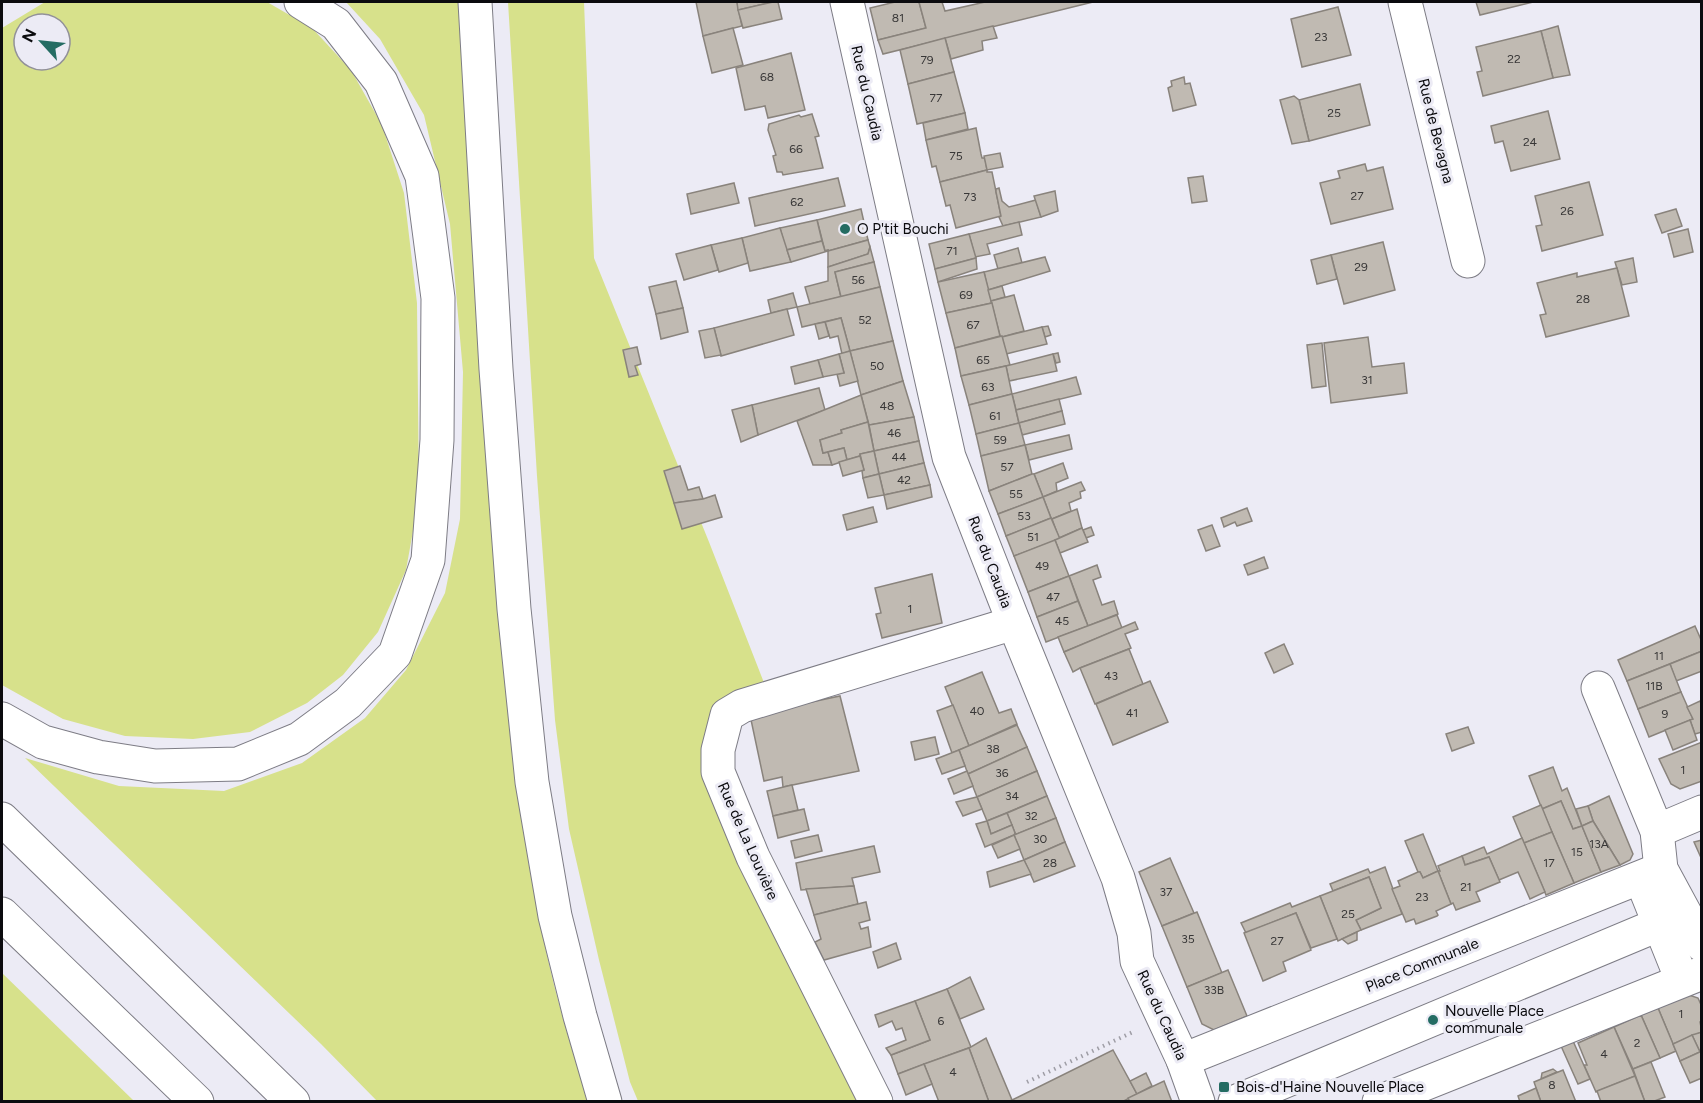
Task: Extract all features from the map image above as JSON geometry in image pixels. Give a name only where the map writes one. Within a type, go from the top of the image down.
[{"type":"main road","points":[[2,719],[43,742],[98,757],[155,766],[238,764],[299,739],[348,703],[395,654],[428,560],[437,440],[438,298],[422,176],[381,82],[336,24],[301,2]]},
{"type":"main road","points":[[475,2],[497,392],[514,609],[532,782],[555,916],[580,1016],[605,1101]]},
{"type":"main road","name":"Rue du Caudia","points":[[847,2],[950,458],[1014,623],[1118,878],[1134,933],[1137,961],[1183,1060],[1198,1101]]},
{"type":"main road","name":"Rue de Bevagna","points":[[1405,2],[1468,261]]},
{"type":"main road","name":"Rue de La Louvière","points":[[876,1101],[753,857],[718,772],[718,750],[727,715],[742,706],[1014,623]]},
{"type":"main road","points":[[1379,1101],[1692,977],[1660,924],[1651,874],[1657,831],[1598,688]]},
{"type":"main road","points":[[1657,831],[1701,812]]},
{"type":"main road","points":[[2,819],[293,1101]]},
{"type":"main road","points":[[1651,874],[1701,945]]},
{"type":"main road","name":"Place Communale","points":[[1183,1060],[1651,874]]},
{"type":"main road","points":[[2,914],[197,1101]]},
{"type":"main road","points":[[1235,1101],[1660,924]]},
{"type":"path","points":[[1027,1082],[1162,1018]]},
{"type":"green space","points":[[45,2],[267,2],[312,28],[351,70],[382,125],[404,193],[417,303],[419,498],[406,570],[378,632],[343,675],[307,703],[250,732],[193,739],[125,736],[63,719],[2,685],[2,28],[12,22],[12,72],[72,72],[72,12],[28,12]]},
{"type":"green space","points":[[346,2],[461,2],[495,554],[508,713],[530,871],[545,948],[565,1025],[589,1101],[377,1101],[25,758],[119,786],[224,791],[302,763],[365,718],[406,670],[445,593],[460,519],[463,372],[450,224],[424,115],[380,39]]},
{"type":"green space","points":[[508,2],[584,2],[594,258],[770,698],[742,706],[718,750],[876,1101],[638,1101],[630,1082],[569,829],[555,720],[537,476]]},
{"type":"green space","points":[[2,973],[134,1101],[2,1101]]},
{"type":"building","points":[[696,2],[737,2],[742,26],[703,36]]},
{"type":"building","points":[[737,2],[773,2],[738,10]]},
{"type":"building","points":[[778,2],[782,19],[743,28],[738,10]]},
{"type":"building","points":[[895,2],[919,2],[926,28],[878,40],[870,8]]},
{"type":"building","points":[[919,2],[942,2],[945,11],[985,2],[1093,2],[883,54],[878,40],[926,28]]},
{"type":"building","points":[[1476,2],[1533,2],[1480,15]]},
{"type":"building","points":[[1338,7],[1351,55],[1302,67],[1291,19]]},
{"type":"building","points":[[993,26],[997,38],[982,41],[983,50],[951,59],[945,38]]},
{"type":"building","points":[[1558,26],[1570,75],[1553,78],[1541,31]]},
{"type":"building","points":[[733,28],[743,65],[712,73],[703,36]]},
{"type":"building","points":[[1541,31],[1553,78],[1483,96],[1477,72],[1482,71],[1476,47]]},
{"type":"building","points":[[945,38],[954,72],[908,84],[900,50]]},
{"type":"building","points":[[791,53],[805,110],[768,118],[765,106],[745,110],[736,68]]},
{"type":"building","points":[[954,72],[965,113],[917,124],[908,84]]},
{"type":"building","points":[[1184,77],[1185,84],[1190,83],[1196,105],[1173,111],[1168,88],[1172,86],[1171,81]]},
{"type":"building","points":[[1360,84],[1370,125],[1309,141],[1299,100]]},
{"type":"building","points":[[1294,96],[1299,100],[1309,141],[1292,144],[1280,100]]},
{"type":"building","points":[[1548,111],[1560,159],[1511,171],[1503,141],[1495,143],[1491,126]]},
{"type":"building","points":[[965,113],[968,129],[926,140],[923,123]]},
{"type":"building","points":[[812,114],[819,136],[815,137],[823,168],[783,175],[782,172],[777,172],[773,156],[776,155],[768,130],[769,124],[799,115],[801,117]]},
{"type":"building","points":[[976,128],[987,170],[940,182],[936,166],[932,167],[926,140]]},
{"type":"building","points":[[1000,153],[1003,167],[987,170],[984,156]]},
{"type":"building","points":[[1365,164],[1367,171],[1383,167],[1393,209],[1331,224],[1320,183],[1340,178],[1338,171]]},
{"type":"building","points":[[987,170],[987,172],[992,172],[1001,216],[956,228],[950,205],[946,206],[940,182]]},
{"type":"building","points":[[1203,176],[1207,201],[1192,203],[1188,178]]},
{"type":"building","points":[[838,178],[845,206],[755,226],[749,198]]},
{"type":"building","points":[[1589,182],[1603,235],[1542,251],[1536,226],[1542,225],[1535,196]]},
{"type":"building","points":[[734,183],[739,203],[691,214],[687,194]]},
{"type":"building","points":[[999,188],[1002,201],[1009,207],[1036,200],[1041,217],[1003,226],[999,217],[1001,216],[996,192]]},
{"type":"building","points":[[1055,191],[1058,211],[1041,217],[1034,196]]},
{"type":"building","points":[[861,209],[868,240],[825,251],[817,220]]},
{"type":"building","points":[[1676,209],[1682,226],[1662,233],[1655,215]]},
{"type":"building","points":[[817,220],[822,241],[786,250],[780,228]]},
{"type":"building","points":[[1019,222],[1022,235],[987,244],[990,254],[975,257],[969,234]]},
{"type":"building","points":[[780,228],[791,262],[750,271],[742,238]]},
{"type":"building","points":[[1688,229],[1693,252],[1674,257],[1668,234]]},
{"type":"building","points":[[969,234],[976,258],[935,269],[929,244]]},
{"type":"building","points":[[742,238],[748,263],[719,272],[711,245]]},
{"type":"building","points":[[868,240],[870,247],[868,254],[828,267],[828,251]]},
{"type":"building","points":[[822,241],[825,251],[828,251],[791,262],[787,250]]},
{"type":"building","points":[[1383,242],[1395,290],[1344,304],[1331,255]]},
{"type":"building","points":[[711,245],[718,270],[684,280],[676,254]]},
{"type":"building","points":[[870,247],[874,262],[835,272],[841,297],[810,304],[805,287],[828,281],[828,267],[868,254]]},
{"type":"building","points":[[1018,248],[1022,263],[998,269],[994,255]]},
{"type":"building","points":[[1331,255],[1337,279],[1317,284],[1311,260]]},
{"type":"building","points":[[1045,257],[1050,271],[988,290],[984,272]]},
{"type":"building","points":[[976,258],[977,269],[938,282],[935,269]]},
{"type":"building","points":[[1633,258],[1637,282],[1622,285],[1615,262]]},
{"type":"building","points":[[874,262],[880,287],[841,297],[835,272]]},
{"type":"building","points":[[1617,268],[1629,316],[1546,337],[1540,315],[1546,314],[1537,283],[1577,273],[1577,277]]},
{"type":"building","points":[[984,272],[992,303],[946,313],[938,282]]},
{"type":"building","points":[[676,281],[683,308],[656,314],[649,287]]},
{"type":"building","points":[[1002,286],[1005,297],[991,301],[988,290]]},
{"type":"building","points":[[880,287],[893,341],[850,351],[841,318],[802,327],[797,307]]},
{"type":"building","points":[[793,293],[797,307],[771,313],[768,300]]},
{"type":"building","points":[[1014,295],[1024,331],[1002,337],[991,301]]},
{"type":"building","points":[[992,303],[1000,336],[955,348],[946,313]]},
{"type":"building","points":[[683,308],[688,332],[661,339],[656,314]]},
{"type":"building","points":[[787,309],[794,335],[721,356],[714,328]]},
{"type":"building","points":[[841,318],[850,351],[842,354],[838,336],[830,338],[825,322]]},
{"type":"building","points":[[825,322],[829,336],[819,339],[815,324]]},
{"type":"building","points":[[1048,326],[1051,335],[1045,337],[1042,327]]},
{"type":"building","points":[[1042,327],[1047,344],[1006,354],[1002,337]]},
{"type":"building","points":[[714,328],[721,355],[705,358],[699,331]]},
{"type":"building","points":[[1002,336],[1010,365],[961,376],[955,348]]},
{"type":"building","points":[[1368,337],[1372,367],[1404,363],[1407,393],[1331,403],[1324,343]]},
{"type":"building","points":[[893,341],[903,381],[861,395],[850,351]]},
{"type":"building","points":[[1322,343],[1326,386],[1312,388],[1307,345]]},
{"type":"building","points":[[637,347],[641,364],[635,366],[638,375],[629,377],[623,350]]},
{"type":"building","points":[[850,351],[858,381],[840,386],[837,374],[844,373],[839,354]]},
{"type":"building","points":[[1058,353],[1060,362],[1056,363],[1053,354]]},
{"type":"building","points":[[839,354],[844,373],[823,377],[818,360]]},
{"type":"building","points":[[1053,354],[1057,371],[1009,381],[1006,366]]},
{"type":"building","points":[[818,360],[823,377],[795,384],[791,367]]},
{"type":"building","points":[[1006,366],[1012,394],[969,405],[961,376]]},
{"type":"building","points":[[1076,377],[1081,394],[1016,410],[1012,394]]},
{"type":"building","points":[[903,381],[914,417],[869,425],[861,395]]},
{"type":"building","points":[[819,388],[825,410],[758,435],[752,405]]},
{"type":"building","points":[[1012,394],[1019,423],[976,434],[969,405]]},
{"type":"building","points":[[861,395],[868,422],[841,430],[842,433],[820,440],[823,453],[828,452],[832,465],[813,465],[797,421]]},
{"type":"building","points":[[1059,399],[1062,411],[1019,423],[1016,410]]},
{"type":"building","points":[[752,405],[758,435],[741,442],[732,410]]},
{"type":"building","points":[[1062,411],[1065,424],[1022,435],[1019,423]]},
{"type":"building","points":[[914,417],[919,441],[874,451],[869,425]]},
{"type":"building","points":[[868,422],[874,451],[847,460],[844,448],[823,453],[820,440],[842,433],[841,430]]},
{"type":"building","points":[[1019,423],[1025,445],[981,456],[976,434]]},
{"type":"building","points":[[1069,435],[1072,449],[1029,460],[1025,445]]},
{"type":"building","points":[[919,441],[924,463],[879,474],[874,451]]},
{"type":"building","points":[[1025,445],[1032,474],[989,491],[981,456]]},
{"type":"building","points":[[844,448],[847,460],[832,465],[828,452]]},
{"type":"building","points":[[874,451],[879,474],[863,478],[862,471],[864,470],[860,454]]},
{"type":"building","points":[[860,456],[864,470],[843,476],[839,462]]},
{"type":"building","points":[[924,463],[930,485],[884,495],[879,474]]},
{"type":"building","points":[[1063,463],[1068,478],[1056,483],[1057,491],[1043,497],[1034,474]]},
{"type":"building","points":[[680,466],[688,490],[699,487],[703,499],[674,503],[664,471]]},
{"type":"building","points":[[879,474],[884,495],[868,498],[863,478]]},
{"type":"building","points":[[1034,474],[1043,497],[998,514],[989,491]]},
{"type":"building","points":[[1081,482],[1085,490],[1080,492],[1081,498],[1069,503],[1071,511],[1052,519],[1043,497]]},
{"type":"building","points":[[930,485],[932,497],[887,509],[884,495]]},
{"type":"building","points":[[715,495],[722,517],[682,529],[674,503]]},
{"type":"building","points":[[1043,497],[1051,518],[1006,536],[998,514]]},
{"type":"building","points":[[873,507],[877,522],[847,530],[843,515]]},
{"type":"building","points":[[1247,508],[1252,521],[1237,526],[1235,522],[1224,527],[1221,518]]},
{"type":"building","points":[[1077,509],[1082,528],[1059,538],[1052,519]]},
{"type":"building","points":[[1051,518],[1060,539],[1014,556],[1006,536]]},
{"type":"building","points":[[1212,525],[1220,546],[1206,551],[1198,530]]},
{"type":"building","points":[[1091,527],[1094,535],[1086,538],[1083,530]]},
{"type":"building","points":[[1082,528],[1088,542],[1060,553],[1055,540]]},
{"type":"building","points":[[1055,540],[1069,576],[1028,592],[1014,556]]},
{"type":"building","points":[[1264,557],[1268,568],[1248,575],[1244,565]]},
{"type":"building","points":[[1097,565],[1101,577],[1093,580],[1102,605],[1114,601],[1118,614],[1088,626],[1069,576]]},
{"type":"building","points":[[932,574],[942,623],[882,638],[876,614],[881,613],[875,588]]},
{"type":"building","points":[[1069,576],[1078,601],[1037,617],[1028,592]]},
{"type":"building","points":[[1078,601],[1088,626],[1046,642],[1037,617]]},
{"type":"building","points":[[1117,615],[1122,628],[1064,652],[1058,637]]},
{"type":"building","points":[[1135,622],[1138,629],[1125,634],[1131,648],[1073,672],[1064,652]]},
{"type":"building","points":[[1695,626],[1702,642],[1702,651],[1627,681],[1618,660]]},
{"type":"building","points":[[1284,644],[1293,664],[1274,673],[1265,653]]},
{"type":"building","points":[[1129,649],[1143,684],[1095,704],[1080,668]]},
{"type":"building","points":[[1702,651],[1702,671],[1676,681],[1670,664]]},
{"type":"building","points":[[1670,664],[1681,692],[1638,709],[1627,681]]},
{"type":"building","points":[[982,672],[999,713],[1011,709],[1017,724],[969,746],[945,687]]},
{"type":"building","points":[[1150,681],[1168,722],[1113,745],[1096,704]]},
{"type":"building","points":[[1681,692],[1693,719],[1649,737],[1638,709]]},
{"type":"building","points":[[840,696],[859,771],[783,787],[782,777],[764,781],[750,715]]},
{"type":"building","points":[[1700,701],[1702,732],[1695,734],[1690,720],[1693,719],[1687,707]]},
{"type":"building","points":[[953,705],[969,746],[952,753],[937,711]]},
{"type":"building","points":[[1690,720],[1697,740],[1673,750],[1665,730]]},
{"type":"building","points":[[1017,725],[1027,747],[968,774],[959,750]]},
{"type":"building","points":[[1468,727],[1474,743],[1452,751],[1446,734]]},
{"type":"building","points":[[935,737],[939,754],[915,760],[911,742]]},
{"type":"building","points":[[1702,742],[1702,781],[1680,789],[1671,784],[1659,759]]},
{"type":"building","points":[[1027,747],[1037,771],[977,797],[968,774]]},
{"type":"building","points":[[959,750],[965,766],[942,774],[936,759]]},
{"type":"building","points":[[1553,767],[1562,791],[1567,788],[1582,826],[1573,829],[1561,801],[1542,809],[1529,776]]},
{"type":"building","points":[[967,771],[973,786],[954,794],[948,779]]},
{"type":"building","points":[[1037,771],[1047,796],[987,821],[977,797]]},
{"type":"building","points":[[792,785],[798,810],[773,816],[767,791]]},
{"type":"building","points":[[1047,796],[1056,818],[1014,835],[1007,813]]},
{"type":"building","points":[[1609,796],[1633,854],[1630,860],[1620,865],[1593,821],[1588,806]]},
{"type":"building","points":[[977,797],[982,809],[963,816],[956,802]]},
{"type":"building","points":[[1561,801],[1573,829],[1582,826],[1601,872],[1574,883],[1542,809]]},
{"type":"building","points":[[1541,805],[1552,832],[1524,843],[1513,817]]},
{"type":"building","points":[[1588,806],[1593,821],[1582,826],[1576,809]]},
{"type":"building","points":[[804,809],[809,830],[778,838],[773,816]]},
{"type":"building","points":[[1007,813],[1012,825],[991,834],[987,821]]},
{"type":"building","points":[[1056,818],[1065,842],[1024,860],[1014,835]]},
{"type":"building","points":[[987,821],[991,834],[1012,825],[1015,833],[985,847],[976,824]]},
{"type":"building","points":[[1593,821],[1620,865],[1601,872],[1582,826]]},
{"type":"building","points":[[1552,832],[1574,883],[1546,895],[1524,843]]},
{"type":"building","points":[[1423,834],[1438,871],[1423,878],[1418,872],[1405,841]]},
{"type":"building","points":[[818,835],[822,851],[795,858],[791,841]]},
{"type":"building","points":[[1014,835],[1020,849],[998,858],[992,845]]},
{"type":"building","points":[[1522,838],[1545,892],[1530,899],[1518,872],[1499,880],[1489,857],[1465,865],[1462,856],[1484,847],[1487,854]]},
{"type":"building","points":[[1702,840],[1702,860],[1694,842]]},
{"type":"building","points":[[1065,842],[1075,866],[1034,882],[1024,860]]},
{"type":"building","points":[[874,846],[880,872],[852,878],[854,886],[801,890],[796,863]]},
{"type":"building","points":[[1462,856],[1465,865],[1489,857],[1500,882],[1476,892],[1480,901],[1456,910],[1453,903],[1451,904],[1438,866]]},
{"type":"building","points":[[1170,858],[1194,913],[1162,926],[1139,872]]},
{"type":"building","points":[[1024,860],[1031,874],[990,887],[987,872]]},
{"type":"building","points":[[1385,867],[1402,914],[1361,930],[1356,920],[1381,908],[1369,877],[1333,891],[1330,884],[1368,869],[1370,873]]},
{"type":"building","points":[[1438,871],[1451,904],[1436,911],[1437,916],[1416,924],[1414,919],[1406,922],[1392,889],[1400,886],[1398,881],[1418,872],[1423,878]]},
{"type":"building","points":[[1369,877],[1381,908],[1356,920],[1361,930],[1338,941],[1320,896]]},
{"type":"building","points":[[854,886],[858,904],[814,915],[806,889]]},
{"type":"building","points":[[1320,896],[1337,939],[1311,948],[1296,913],[1246,933],[1241,923],[1290,903],[1292,907]]},
{"type":"building","points":[[866,902],[870,920],[859,923],[861,929],[868,927],[871,947],[824,960],[815,942],[821,939],[814,915]]},
{"type":"building","points":[[1197,912],[1222,973],[1187,987],[1162,926]]},
{"type":"building","points":[[1296,913],[1311,950],[1283,962],[1286,971],[1263,981],[1244,933]]},
{"type":"building","points":[[1357,932],[1357,940],[1348,944],[1342,939]]},
{"type":"building","points":[[896,943],[901,959],[878,968],[873,952]]},
{"type":"building","points":[[1228,970],[1247,1016],[1214,1030],[1202,1024],[1187,987]]},
{"type":"building","points":[[970,977],[984,1009],[960,1019],[947,989]]},
{"type":"building","points":[[947,989],[971,1047],[898,1074],[891,1055],[930,1040],[915,1001]]},
{"type":"building","points":[[1689,995],[1698,998],[1702,1007],[1702,1021],[1700,1022],[1702,1032],[1673,1044],[1658,1008]]},
{"type":"building","points":[[915,1001],[930,1040],[891,1055],[886,1048],[906,1040],[902,1028],[896,1030],[892,1021],[879,1027],[875,1015]]},
{"type":"building","points":[[1658,1008],[1676,1051],[1660,1058],[1641,1015]]},
{"type":"building","points":[[1641,1015],[1660,1058],[1633,1069],[1614,1027]]},
{"type":"building","points":[[1614,1027],[1635,1076],[1596,1092],[1584,1065],[1587,1065],[1578,1043]]},
{"type":"building","points":[[1702,1032],[1702,1051],[1700,1052],[1692,1035]]},
{"type":"building","points":[[1692,1035],[1700,1052],[1680,1061],[1673,1044]]},
{"type":"building","points":[[986,1038],[1012,1100],[1008,1102],[989,1102],[969,1048]]},
{"type":"building","points":[[1573,1041],[1590,1079],[1578,1084],[1561,1046]]},
{"type":"building","points":[[969,1048],[989,1102],[939,1102],[924,1064]]},
{"type":"building","points":[[1113,1050],[1137,1094],[1122,1102],[1008,1102]]},
{"type":"building","points":[[1702,1051],[1702,1078],[1690,1083],[1680,1061]]},
{"type":"building","points":[[1651,1062],[1665,1097],[1645,1102],[1633,1069]]},
{"type":"building","points":[[924,1064],[932,1084],[906,1095],[898,1074]]},
{"type":"building","points":[[1553,1069],[1557,1072],[1541,1079],[1542,1073]]},
{"type":"building","points":[[1563,1070],[1576,1102],[1541,1102],[1534,1082]]},
{"type":"building","points":[[1146,1073],[1152,1086],[1137,1094],[1130,1081]]},
{"type":"building","points":[[1635,1076],[1645,1102],[1601,1102],[1597,1091]]},
{"type":"building","points":[[1164,1081],[1172,1102],[1130,1102],[1128,1098]]},
{"type":"building","points":[[1536,1088],[1541,1102],[1520,1102],[1518,1096]]},
{"type":"place","name":"O P'tit Bouchi","points":[[845,229]]},
{"type":"place","name":"Nouvelle Place communale","points":[[1433,1020]]},
{"type":"place","name":"Bois-d'Haine Nouvelle Place","points":[[1224,1087]]}]
